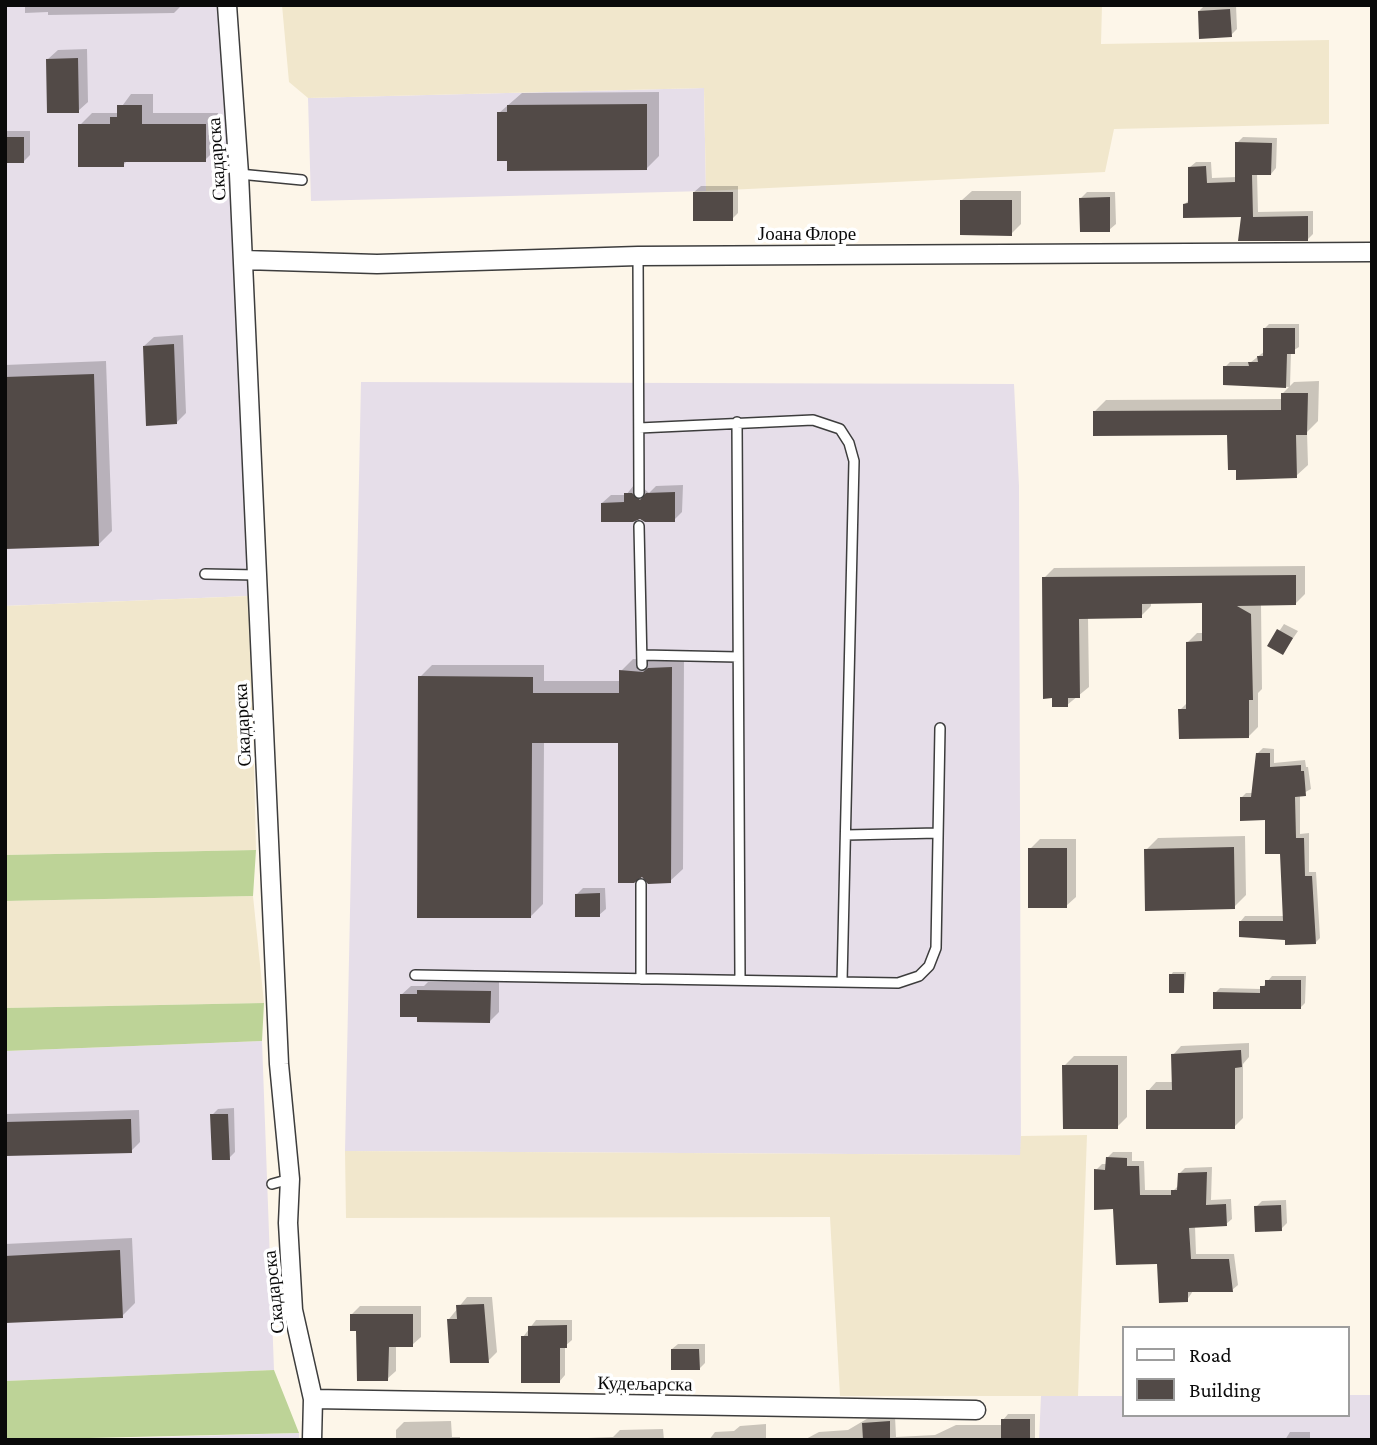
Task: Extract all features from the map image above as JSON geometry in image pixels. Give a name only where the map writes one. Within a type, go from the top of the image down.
[{"type":"street","name":"Скадарска","points":[[227,5],[244,260],[279,1064],[290,1179],[288,1223],[293,1310],[313,1399],[312,1440]]},
{"type":"street","name":"Јоана Флоре","points":[[244,260],[377,264],[638,256],[1372,252]]},
{"type":"street","name":"Кудељарска","points":[[313,1399],[976,1410]]},
{"type":"lane","points":[[239,174],[302,180]]},
{"type":"lane","points":[[638,256],[639,494]]},
{"type":"lane","points":[[639,428],[813,419],[840,429],[849,443],[854,461],[842,982]]},
{"type":"lane","points":[[737,422],[740,978]]},
{"type":"lane","points":[[639,526],[642,660],[738,657]]},
{"type":"lane","points":[[205,574],[257,575]]},
{"type":"lane","points":[[415,975],[740,978],[898,983],[919,976],[929,965],[936,948],[940,728]]},
{"type":"lane","points":[[846,835],[938,833]]},
{"type":"lane","points":[[641,884],[641,979]]},
{"type":"lane","points":[[272,1184],[290,1179]]},
{"type":"shaded area","points":[[5,5],[225,5],[250,596],[5,606]]},
{"type":"shaded area","points":[[282,5],[1102,5],[1101,44],[1329,40],[1329,124],[1114,129],[1105,172],[706,191],[704,88],[308,98],[289,82]]},
{"type":"shaded area","points":[[704,88],[706,191],[311,201],[308,98]]},
{"type":"shaded area","points":[[361,382],[1014,384],[1019,486],[1021,1155],[345,1151]]},
{"type":"shaded area","points":[[250,596],[256,850],[5,855],[5,606]]},
{"type":"shaded area","points":[[253,896],[264,1003],[5,1008],[5,901]]},
{"type":"shaded area","points":[[262,1041],[274,1370],[5,1381],[5,1051]]},
{"type":"shaded area","points":[[1087,1135],[1078,1396],[840,1396],[830,1217],[346,1218],[345,1151],[1020,1155],[1021,1136]]},
{"type":"shaded area","points":[[1349,1395],[1372,1395],[1372,1440],[1039,1440],[1041,1396],[1122,1396],[1122,1417],[1349,1417]]},
{"type":"shaded area","points":[[299,1433],[299,1440],[55,1440]]},
{"type":"green space","points":[[256,850],[253,896],[5,901],[5,855]]},
{"type":"green space","points":[[264,1003],[262,1041],[5,1051],[5,1008]]},
{"type":"green space","points":[[274,1370],[299,1433],[5,1440],[5,1381]]},
{"type":"building","points":[[1230,9],[1232,37],[1199,39],[1198,11]]},
{"type":"building","points":[[78,58],[79,113],[47,113],[46,59]]},
{"type":"building","points":[[647,104],[647,170],[507,171],[507,161],[497,161],[497,112],[507,112],[507,105]]},
{"type":"building","points":[[117,105],[142,105],[142,124],[206,124],[206,162],[124,162],[124,167],[78,167],[78,124],[110,124],[110,117],[117,117]]},
{"type":"building","points":[[5,137],[24,137],[24,163],[5,163]]},
{"type":"building","points":[[1235,142],[1272,143],[1271,175],[1252,175],[1253,217],[1308,216],[1308,241],[1238,241],[1241,217],[1183,218],[1183,204],[1188,203],[1188,167],[1206,166],[1207,183],[1235,182]]},
{"type":"building","points":[[693,192],[733,192],[733,221],[693,221]]},
{"type":"building","points":[[1110,197],[1110,232],[1080,232],[1079,198]]},
{"type":"building","points":[[960,200],[1012,200],[1012,236],[960,235]]},
{"type":"building","points":[[1263,328],[1295,328],[1295,354],[1287,354],[1286,388],[1223,385],[1223,366],[1249,366],[1248,362],[1258,362],[1257,356],[1263,356]]},
{"type":"building","points":[[174,344],[177,424],[146,426],[143,346]]},
{"type":"building","points":[[94,374],[99,546],[5,549],[5,377]]},
{"type":"building","points":[[1281,393],[1308,393],[1307,435],[1296,435],[1297,478],[1236,480],[1236,470],[1228,470],[1227,435],[1093,436],[1093,411],[1281,410]]},
{"type":"building","points":[[675,492],[675,522],[645,522],[640,519],[633,522],[601,522],[601,503],[624,502],[624,493],[632,493],[640,500],[646,493]]},
{"type":"building","points":[[1296,575],[1296,605],[1237,606],[1251,614],[1253,700],[1249,700],[1249,738],[1179,739],[1178,709],[1186,709],[1186,642],[1202,641],[1202,603],[1142,604],[1142,618],[1079,619],[1080,698],[1068,698],[1068,707],[1052,707],[1052,698],[1043,699],[1042,577]]},
{"type":"building","points":[[1277,629],[1293,638],[1283,655],[1267,646]]},
{"type":"building","points":[[672,667],[671,883],[648,884],[642,877],[634,883],[618,883],[618,743],[532,743],[531,918],[417,918],[418,676],[533,677],[533,693],[619,693],[619,670],[643,672],[648,668]]},
{"type":"building","points":[[1256,753],[1270,753],[1270,767],[1301,765],[1301,771],[1304,771],[1306,796],[1295,797],[1296,838],[1304,838],[1305,876],[1312,876],[1316,944],[1285,945],[1285,940],[1239,937],[1239,921],[1283,921],[1280,854],[1265,854],[1265,820],[1240,821],[1240,797],[1251,797]]},
{"type":"building","points":[[1234,847],[1235,909],[1145,911],[1144,849]]},
{"type":"building","points":[[1028,848],[1067,848],[1067,908],[1028,908]]},
{"type":"building","points":[[600,893],[600,917],[575,917],[575,894]]},
{"type":"building","points":[[1169,974],[1184,974],[1184,993],[1169,993]]},
{"type":"building","points":[[1265,980],[1301,980],[1301,1009],[1213,1009],[1213,992],[1260,993],[1260,986],[1265,986]]},
{"type":"building","points":[[417,990],[491,991],[490,1023],[417,1022],[417,1017],[400,1017],[400,994],[417,994]]},
{"type":"building","points":[[1241,1050],[1242,1067],[1235,1068],[1235,1129],[1146,1129],[1146,1090],[1172,1090],[1171,1054]]},
{"type":"building","points":[[1062,1065],[1118,1065],[1118,1129],[1063,1129]]},
{"type":"building","points":[[210,1114],[228,1114],[230,1160],[212,1160]]},
{"type":"building","points":[[131,1119],[132,1153],[5,1156],[5,1122]]},
{"type":"building","points":[[1106,1157],[1127,1158],[1127,1166],[1139,1166],[1140,1195],[1171,1195],[1171,1190],[1177,1190],[1178,1173],[1207,1172],[1206,1205],[1226,1204],[1227,1226],[1189,1228],[1191,1259],[1229,1259],[1233,1292],[1188,1292],[1188,1302],[1159,1303],[1157,1264],[1116,1265],[1113,1209],[1094,1210],[1094,1169],[1105,1170]]},
{"type":"building","points":[[1281,1205],[1282,1231],[1255,1232],[1254,1206]]},
{"type":"building","points":[[120,1250],[123,1318],[5,1323],[5,1256]]},
{"type":"building","points":[[484,1304],[489,1363],[450,1363],[447,1319],[457,1319],[456,1305]]},
{"type":"building","points":[[350,1314],[413,1314],[413,1347],[389,1347],[388,1381],[357,1381],[356,1331],[350,1331]]},
{"type":"building","points":[[567,1325],[567,1348],[560,1348],[560,1383],[521,1383],[521,1336],[528,1336],[528,1326]]},
{"type":"building","points":[[671,1349],[699,1349],[700,1370],[671,1370]]},
{"type":"building","points":[[1001,1419],[1030,1419],[1030,1440],[1001,1440]]},
{"type":"building","points":[[890,1421],[890,1440],[863,1440],[862,1423]]}]
